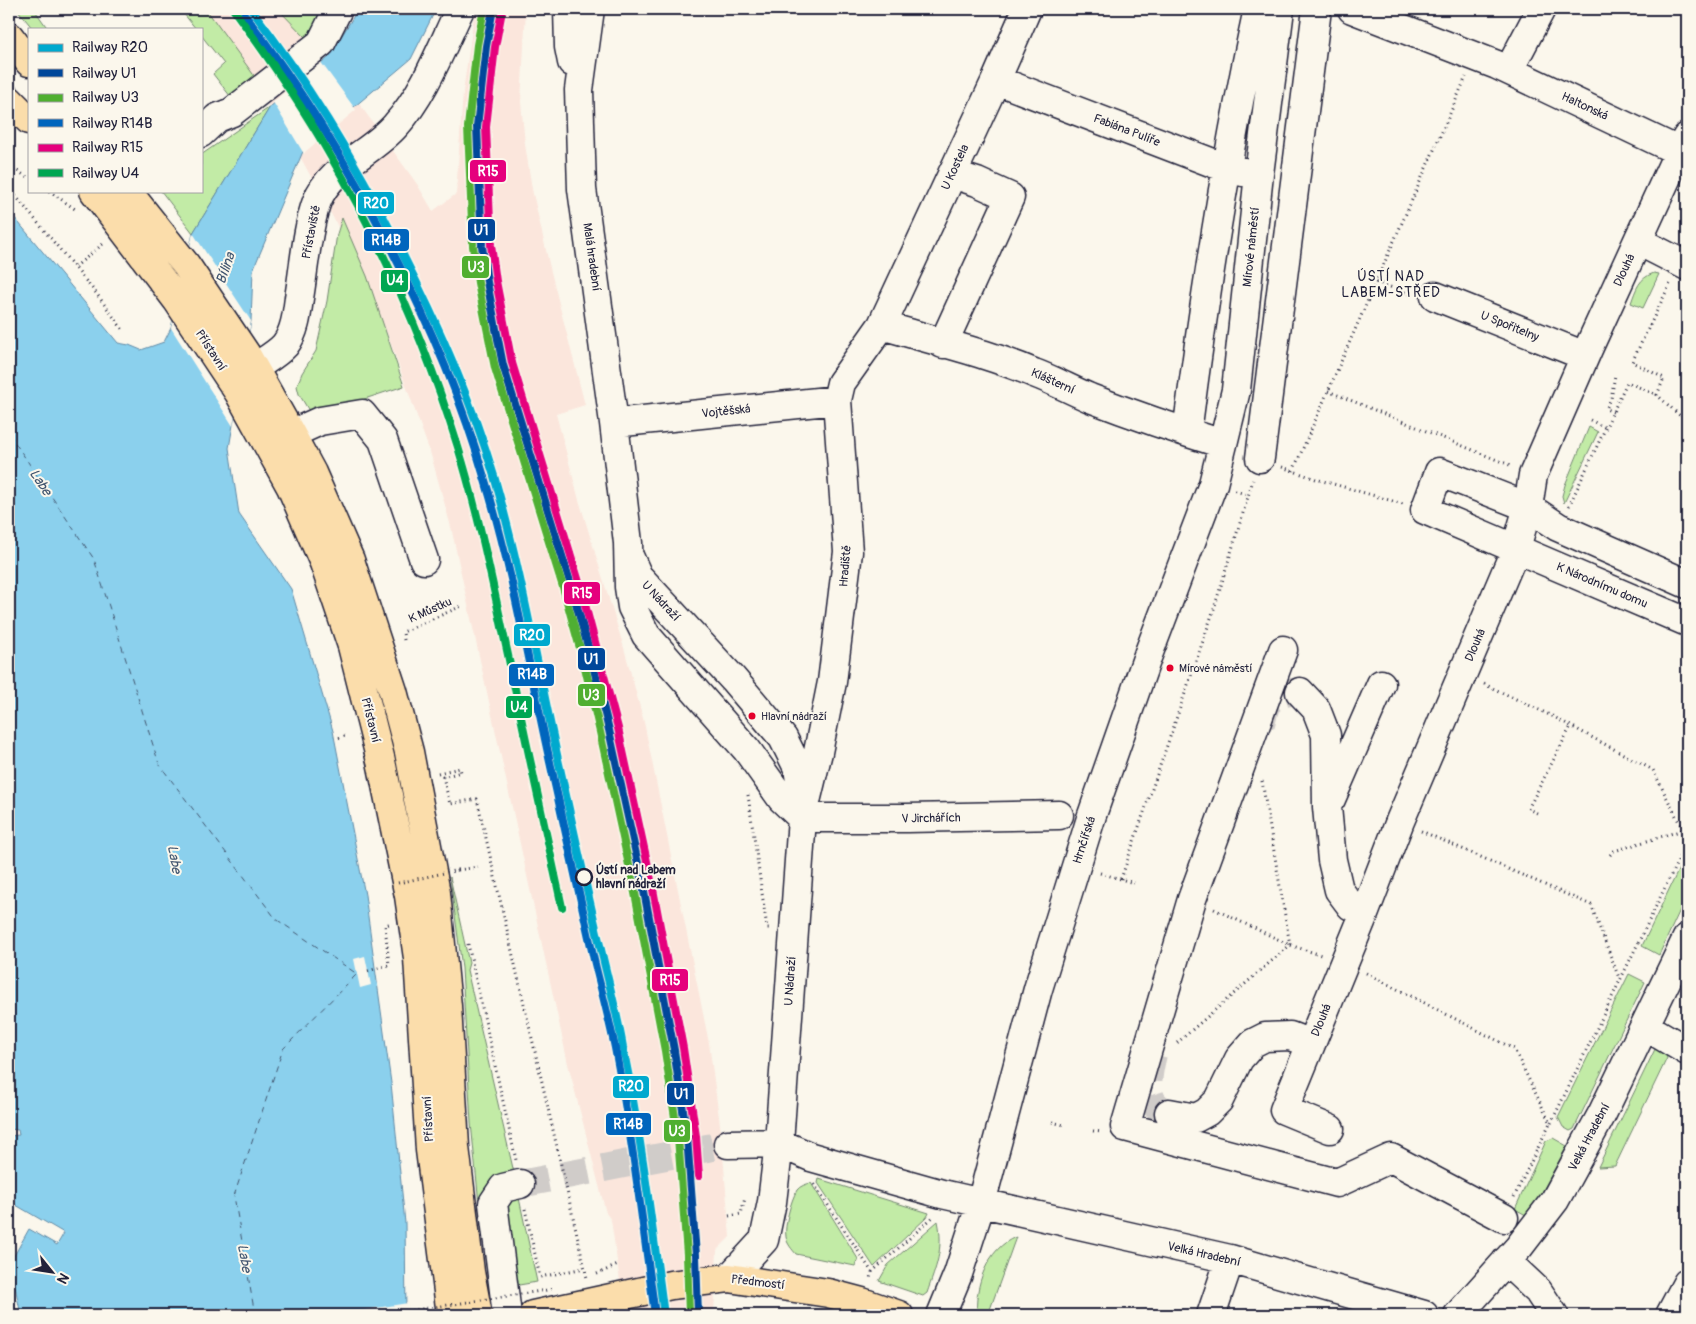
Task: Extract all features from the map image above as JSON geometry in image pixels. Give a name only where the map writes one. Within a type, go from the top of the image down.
[{"type":"main road","points":[[9,36],[28,61]]},
{"type":"main road","points":[[9,59],[28,80]]},
{"type":"main road","points":[[9,100],[28,119]]},
{"type":"main road","name":"Přístavní","points":[[128,192],[186,265],[250,361],[312,473],[350,560],[393,691],[409,752],[436,893],[447,1006],[455,1147],[470,1272],[478,1315]]},
{"type":"main road","name":"Přístavní","points":[[87,202],[178,300],[239,394],[291,486],[324,563],[352,646],[381,761],[409,896],[418,958],[441,1310]]},
{"type":"main road","name":"Předmostí","points":[[548,1305],[671,1285],[729,1278],[828,1293],[899,1315]]},
{"type":"street","points":[[202,132],[218,118],[232,112],[321,43],[338,9]]},
{"type":"street","name":"Přístaviště","points":[[250,361],[284,346],[292,333],[297,313],[312,216],[322,191],[339,172],[375,145],[397,124],[424,82],[460,9]]},
{"type":"street","name":"Malá hradební","points":[[568,9],[569,47],[579,90]]},
{"type":"street","name":"Malá hradební","points":[[590,9],[579,90],[582,189],[614,423]]},
{"type":"street","name":"U Kostela","points":[[882,325],[1027,9]]},
{"type":"street","points":[[1188,424],[1202,316],[1226,167],[1258,9]]},
{"type":"street","name":"Mírové náměstí","points":[[1221,487],[1223,444],[1236,390],[1259,174],[1280,9]]},
{"type":"street","points":[[1260,458],[1317,9]]},
{"type":"street","points":[[1352,9],[1494,64],[1541,9]]},
{"type":"street","name":"Haltonská","points":[[1494,64],[1680,143]]},
{"type":"street","name":"Fabiána Pulíře","points":[[996,80],[1226,167],[1242,172],[1259,174]]},
{"type":"street","name":"Dlouhá","points":[[1330,1129],[1284,1110],[1400,822],[1516,548],[1528,507],[1533,475],[1680,143]]},
{"type":"street","points":[[943,344],[1010,197],[977,182],[952,174]]},
{"type":"street","points":[[1638,241],[1684,264]]},
{"type":"street","name":"U Spořitelny","points":[[1435,296],[1585,356]]},
{"type":"street","name":"Klášterní","points":[[882,325],[943,344],[963,348],[1034,372],[1089,397],[1223,444]]},
{"type":"street","name":"Hradiště","points":[[802,818],[832,682],[848,552],[838,400],[841,383],[882,325]]},
{"type":"street","name":"Vojtěšská","points":[[614,423],[838,400]]},
{"type":"street","points":[[291,434],[320,421],[362,414],[383,440],[424,560]]},
{"type":"street","name":"U Nádraží","points":[[614,423],[632,607],[646,635],[747,750],[782,799],[802,818]]},
{"type":"street","points":[[1425,510],[1439,472],[1528,507],[1558,527],[1687,584]]},
{"type":"street","name":"Hrnčířská","points":[[981,1203],[1038,989],[1092,815],[1142,674],[1221,487]]},
{"type":"street","name":"K Národnímu domu","points":[[1425,510],[1687,622]]},
{"type":"street","name":"U Nádraží","points":[[628,555],[638,576],[733,679],[783,738],[798,768],[802,793],[802,818],[779,1143],[772,1202],[764,1240],[729,1278]]},
{"type":"street","points":[[1283,650],[1192,900],[1125,1127],[1337,1183],[1391,1158],[1503,1237],[1554,1315]]},
{"type":"street","points":[[1327,807],[1381,684]]},
{"type":"street","points":[[1300,692],[1316,709],[1326,735],[1327,807],[1332,860],[1339,890],[1351,906],[1365,912]]},
{"type":"street","name":"V Jirchářích","points":[[802,818],[1060,815]]},
{"type":"street","name":"Velká Hradební","points":[[1458,1315],[1503,1237],[1555,1200],[1602,1114],[1687,938]]},
{"type":"street","points":[[1645,1026],[1687,1051]]},
{"type":"street","points":[[1169,1113],[1196,1118],[1206,1112],[1219,1100],[1239,1059],[1253,1043],[1265,1037],[1290,1036],[1311,1044]]},
{"type":"street","points":[[728,1144],[779,1143],[811,1157],[981,1203],[958,1274],[941,1315]]},
{"type":"street","points":[[507,1315],[493,1203],[503,1188],[520,1185]]},
{"type":"street","name":"Velká Hradební","points":[[981,1203],[1230,1259],[1424,1315]]},
{"type":"street","points":[[1212,1315],[1230,1259]]},
{"type":"street","points":[[1670,1315],[1687,1283]]},
{"type":"path","points":[[1293,471],[1328,392],[1494,64]]},
{"type":"path","points":[[9,165],[28,177]]},
{"type":"path","points":[[9,188],[123,330]]},
{"type":"path","points":[[52,192],[87,202]]},
{"type":"path","points":[[75,268],[104,244]]},
{"type":"path","points":[[1657,395],[1664,378],[1632,362],[1684,264]]},
{"type":"path","points":[[1613,412],[1606,409],[1611,399],[1615,375]]},
{"type":"path","points":[[1565,513],[1628,382],[1657,395],[1687,422]]},
{"type":"path","points":[[1328,392],[1512,467]]},
{"type":"path","points":[[1590,420],[1606,428]]},
{"type":"path","points":[[1120,879],[1213,612],[1260,458]]},
{"type":"path","points":[[1316,479],[1425,510]]},
{"type":"path","points":[[1221,487],[1248,495]]},
{"type":"path","name":"K Můstku","points":[[403,632],[464,604]]},
{"type":"path","points":[[1463,674],[1571,726],[1653,770],[1687,838]]},
{"type":"path","points":[[1537,813],[1528,809],[1571,726]]},
{"type":"path","points":[[339,738],[348,736]]},
{"type":"path","points":[[430,775],[460,768],[461,772],[443,777],[450,804],[477,799],[592,1298]]},
{"type":"path","points":[[1262,779],[1290,944]]},
{"type":"path","points":[[748,792],[767,928],[774,928]]},
{"type":"path","points":[[1400,822],[1591,905],[1619,979]]},
{"type":"path","points":[[1610,855],[1614,851],[1683,830]]},
{"type":"path","points":[[1503,1237],[1550,1123],[1687,842]]},
{"type":"path","points":[[450,863],[452,873]]},
{"type":"path","points":[[1075,866],[1134,883]]},
{"type":"path","points":[[398,883],[478,867]]},
{"type":"path","points":[[1192,900],[1290,944],[1344,962],[1514,1049],[1550,1123]]},
{"type":"path","points":[[368,971],[389,966],[385,925]]},
{"type":"path","points":[[467,941],[540,1276],[584,1268]]},
{"type":"path","points":[[1170,1049],[1290,944]]},
{"type":"path","points":[[1052,1122],[1064,1125]]},
{"type":"path","points":[[812,1181],[872,1272]]},
{"type":"path","points":[[870,1279],[872,1272],[934,1215]]},
{"type":"path","points":[[382,1315],[548,1305]]},
{"type":"path","points":[[432,1315],[441,1310]]},
{"type":"shaded area","points":[[198,9],[287,9],[311,37],[417,184],[433,211],[456,194],[463,92],[475,9],[526,9],[521,102],[525,144],[532,189],[551,272],[585,405],[556,414],[579,500],[624,648],[644,722],[709,1043],[721,1132],[730,1237],[717,1250],[714,1315],[625,1315],[611,1220],[606,1213],[568,1064],[451,527],[431,455],[387,333],[342,234],[303,162],[259,91]]},
{"type":"green space","points":[[17,9],[34,9],[47,28],[32,28]]},
{"type":"green space","points":[[180,9],[206,9],[258,81],[234,101],[213,74],[224,64],[202,36],[202,28],[195,28]]},
{"type":"green space","points":[[278,9],[326,9],[306,38]]},
{"type":"green space","points":[[270,107],[193,233],[162,192],[202,192],[202,154]]},
{"type":"green space","points":[[342,218],[367,276],[404,386],[334,409],[315,421],[299,394],[297,386],[302,373],[316,351],[327,301],[337,234]]},
{"type":"green space","points":[[1654,273],[1659,274],[1643,308],[1631,303],[1641,281]]},
{"type":"green space","points":[[1589,427],[1598,432],[1564,503],[1562,496],[1565,485]]},
{"type":"green space","points":[[1687,852],[1687,895],[1659,955],[1642,946]]},
{"type":"green space","points":[[450,877],[469,963],[467,970],[515,1177],[483,1199],[480,1214],[471,1123],[462,968]]},
{"type":"green space","points":[[1629,974],[1645,982],[1574,1129],[1570,1131],[1563,1127],[1558,1117]]},
{"type":"green space","points":[[1657,1045],[1667,1058],[1615,1166],[1598,1167]]},
{"type":"green space","points":[[1553,1138],[1567,1146],[1530,1214],[1526,1215],[1515,1209],[1546,1141]]},
{"type":"green space","points":[[819,1179],[929,1213],[874,1267],[818,1183]]},
{"type":"green space","points":[[811,1183],[858,1259],[855,1266],[796,1254],[789,1244],[786,1237],[786,1226],[792,1200],[798,1189],[803,1185]]},
{"type":"green space","points":[[519,1198],[537,1282],[513,1286],[505,1206],[510,1200]]},
{"type":"green space","points":[[938,1221],[940,1249],[927,1293],[923,1296],[879,1281],[888,1265]]},
{"type":"green space","points":[[1016,1237],[988,1315],[977,1315],[978,1293],[984,1270],[997,1250],[1006,1242]]},
{"type":"water","points":[[358,9],[436,9],[411,59],[304,149],[253,270],[251,321],[229,448],[239,514],[291,589],[333,731],[365,895],[391,1083],[405,1223],[406,1315],[21,1315],[10,1263],[29,1229],[57,1245],[64,1233],[9,1201],[9,1136],[19,1135],[18,1130],[9,1129],[9,211],[118,343],[141,350],[164,342],[171,328],[193,233],[270,107],[329,57]]},
{"type":"pier","points":[[320,61],[356,110],[304,154],[273,102]]},
{"type":"pier","points":[[193,233],[251,321],[233,426],[171,328]]},
{"type":"pier","points":[[365,956],[371,985],[360,988],[354,959]]},
{"type":"pier","points":[[408,1303],[408,1315],[331,1315]]},
{"type":"ferry route","points":[[9,434],[94,559],[159,764],[276,919],[357,974],[283,1049],[234,1196],[255,1315]]},
{"type":"tunnel","points":[[1261,724],[1266,706],[1270,701],[1282,694],[1300,692]]},
{"type":"tunnel","points":[[1153,1054],[1148,1082],[1150,1096],[1158,1107],[1169,1113]]},
{"type":"tunnel","points":[[520,1184],[728,1144]]},
{"type":"rail line","name":"U4","points":[[233,9],[294,96],[347,185],[384,258],[432,370],[466,473],[479,525],[562,907]]},
{"type":"rail line","name":"R20","points":[[251,9],[311,94],[348,153],[382,214],[426,301],[463,387],[485,446],[504,512],[521,585],[552,732],[619,1025],[641,1147],[664,1315]]},
{"type":"rail line","name":"U3","points":[[484,9],[477,45],[468,127],[473,246],[478,283],[495,368],[563,587],[584,663],[635,893],[665,1051],[678,1138],[687,1255],[689,1315]]},
{"type":"rail line","name":"U1","points":[[493,9],[486,46],[477,127],[482,246],[487,282],[503,365],[571,585],[592,661],[644,891],[674,1050],[687,1137],[696,1255],[698,1315]]},
{"type":"rail line","name":"R15","points":[[502,11],[495,47],[486,127],[491,245],[496,281],[512,363],[579,582],[618,728],[653,889],[683,1048],[696,1136],[699,1176]]},
{"type":"rail line","name":"R14B","points":[[244,14],[285,70],[323,128],[375,218],[405,277],[444,362],[476,450],[505,552],[552,771],[615,1048],[632,1148],[655,1315]]},
{"type":"place","name":"Mírové náměstí","points":[[1170,668]]},
{"type":"place","name":"Hlavní nádraží","points":[[752,716]]},
{"type":"place","name":"Ústí nad Labem hlavní nádraží","points":[[584,877]]},
{"type":"district","name":"ÚSTÍ NAD LABEM-STŘED","points":[[1391,284]]},
{"type":"water label","name":"Bílina","points":[[225,268]]},
{"type":"water label","name":"Labe","points":[[41,482]]},
{"type":"water label","name":"Labe","points":[[175,859]]},
{"type":"water label","name":"Labe","points":[[245,1258]]}]
